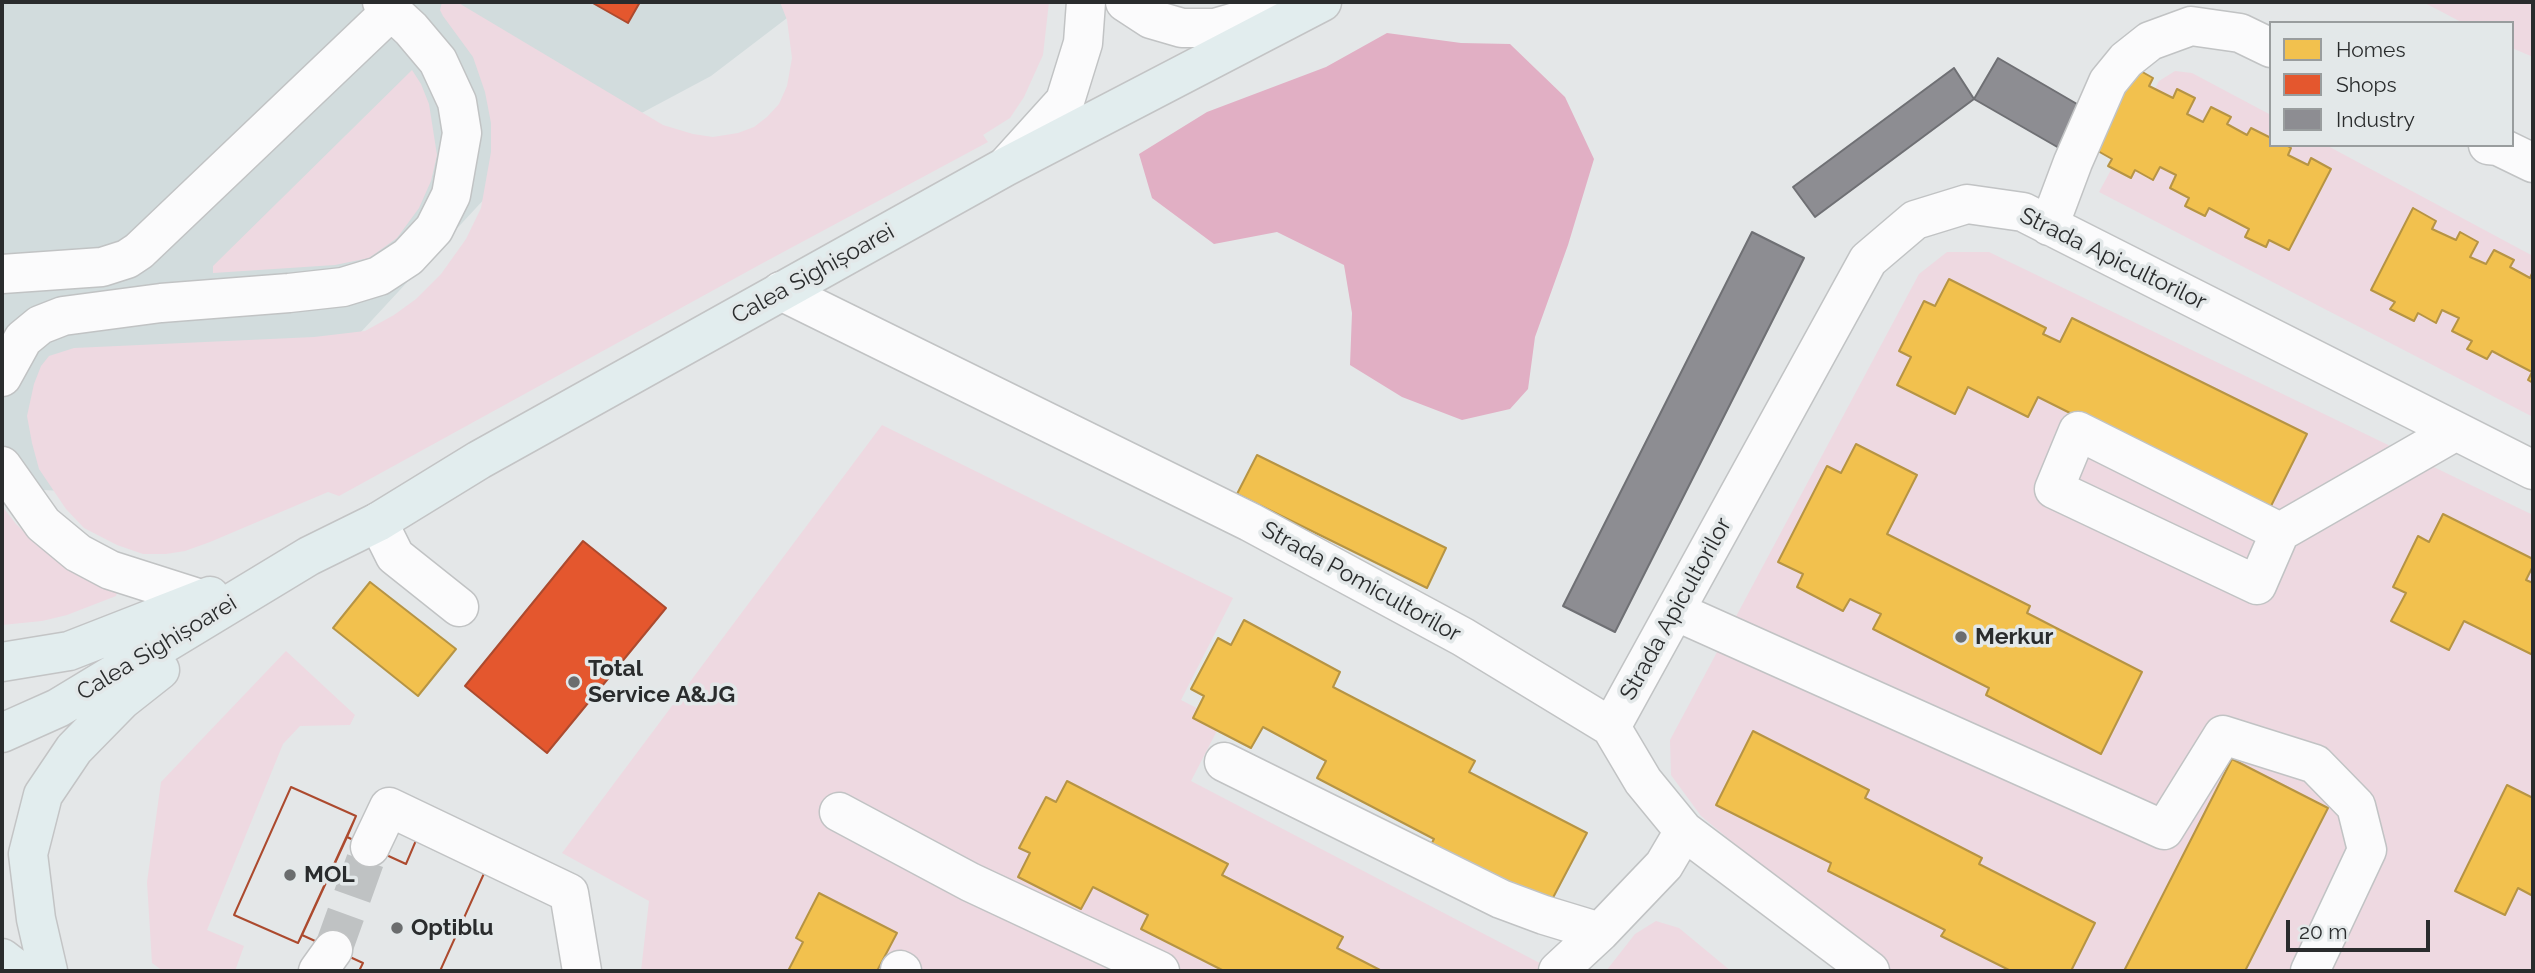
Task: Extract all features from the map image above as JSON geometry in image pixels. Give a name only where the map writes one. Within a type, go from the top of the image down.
[{"type":"main road","name":"Calea Sighișoarei","points":[[2,662],[69,650],[309,556],[379,522],[479,460],[1005,167],[1257,19],[1322,2]]},
{"type":"main road","name":"Calea Sighișoarei","points":[[2,733],[58,708],[309,556]]},
{"type":"main road","points":[[48,971],[36,919],[28,854],[43,795],[74,749],[122,700],[309,556]]},
{"type":"main road","points":[[2,958],[19,971]]},
{"type":"street","points":[[1005,167],[1065,101],[1083,43],[1086,2]]},
{"type":"street","points":[[1125,2],[1151,19],[1182,28],[1215,28],[1257,19]]},
{"type":"street","points":[[2,274],[102,267],[127,259],[139,251],[386,7],[411,29],[438,61],[457,102],[462,134],[451,195],[434,229],[408,257],[379,276],[342,287],[312,291],[162,303],[63,316],[40,325],[23,338],[2,377]]},
{"type":"street","points":[[2049,226],[2108,82],[2126,60],[2150,41],[2191,26],[2240,33],[2269,47]]},
{"type":"street","points":[[2500,147],[2533,163]]},
{"type":"street","name":"Strada Apicultorilor","points":[[1611,727],[1868,260],[1915,220],[1967,204],[2023,212],[2533,470]]},
{"type":"street","name":"Strada Pomicultorilor","points":[[781,291],[1250,522],[1463,637],[1611,727],[1643,781],[1684,831],[1870,971]]},
{"type":"street","points":[[2280,531],[2078,431],[2054,489],[2257,585],[2280,531],[2456,430]]},
{"type":"street","points":[[2,466],[43,524],[78,553],[110,570],[201,599]]},
{"type":"street","points":[[379,522],[395,556],[459,607]]},
{"type":"street","points":[[1675,611],[2164,830],[2223,735],[2315,764],[2356,806],[2367,850],[2309,971]]},
{"type":"street","points":[[1224,762],[1501,899],[1600,932]]},
{"type":"street","points":[[370,848],[390,807],[569,892],[582,971]]},
{"type":"street","points":[[839,812],[970,881],[1160,971]]},
{"type":"street","points":[[1558,971],[1600,932],[1664,865],[1684,831]]},
{"type":"shaded area","points":[[2,2],[808,2],[711,76],[488,195],[207,498],[2,488]]},
{"type":"shaded area","points":[[442,2],[457,2],[663,125],[713,137],[754,127],[779,104],[787,86],[792,58],[787,20],[780,2],[1049,2],[1043,55],[1024,97],[1010,118],[983,135],[988,142],[339,496],[328,492],[210,542],[185,551],[166,554],[143,554],[117,545],[84,528],[66,509],[39,469],[32,443],[27,416],[34,384],[41,366],[49,356],[74,348],[314,337],[365,331],[416,299],[441,274],[466,239],[481,208],[491,152],[491,123],[485,92],[473,57],[443,16],[440,10]]},
{"type":"shaded area","points":[[2423,2],[2533,2],[2533,57],[2514,49],[2514,21],[2459,21]]},
{"type":"shaded area","points":[[1387,33],[1461,43],[1510,44],[1565,97],[1594,159],[1568,245],[1535,337],[1528,389],[1510,409],[1462,420],[1402,397],[1350,365],[1352,313],[1344,265],[1277,232],[1214,244],[1152,198],[1139,154],[1207,112],[1326,67]]},
{"type":"shaded area","points":[[412,70],[429,104],[437,155],[431,181],[419,208],[397,238],[369,258],[335,265],[213,273],[213,266]]},
{"type":"shaded area","points":[[2175,71],[2192,73],[2269,114],[2269,147],[2330,147],[2533,256],[2533,417],[2099,192],[2159,81]]},
{"type":"shaded area","points":[[1947,252],[1989,252],[2533,515],[2533,971],[1888,971],[1701,816],[1671,775],[1670,740],[1919,274]]},
{"type":"shaded area","points":[[882,425],[1233,598],[1181,700],[1222,721],[1191,781],[1555,971],[641,971],[649,901],[562,853]]},
{"type":"shaded area","points":[[2,506],[42,549],[65,567],[117,592],[116,596],[67,615],[42,621],[2,625]]},
{"type":"shaded area","points":[[286,651],[355,715],[350,725],[300,726],[283,744],[207,930],[244,946],[235,971],[163,971],[152,963],[147,882],[161,782]]},
{"type":"shaded area","points":[[1656,921],[1679,928],[1731,971],[1606,971],[1635,934]]},
{"type":"building: Homes","points":[[2130,65],[2153,78],[2149,86],[2173,98],[2177,89],[2195,98],[2187,114],[2203,122],[2211,107],[2231,117],[2227,124],[2247,135],[2251,128],[2269,137],[2269,147],[2289,147],[2288,155],[2308,165],[2311,158],[2331,169],[2289,250],[2269,240],[2266,247],[2245,237],[2249,229],[2209,208],[2205,216],[2185,206],[2189,198],[2170,188],[2176,175],[2160,167],[2153,180],[2135,170],[2131,178],[2108,166],[2112,159],[2089,146]]},
{"type":"building: Homes","points":[[2413,208],[2436,221],[2432,229],[2456,240],[2460,232],[2478,242],[2470,257],[2486,264],[2494,250],[2514,260],[2510,267],[2530,278],[2533,271],[2533,383],[2528,380],[2532,372],[2492,351],[2487,359],[2467,349],[2472,341],[2452,331],[2459,318],[2442,310],[2436,323],[2418,313],[2414,321],[2390,309],[2395,302],[2371,290]]},
{"type":"building: Homes","points":[[1949,279],[2046,328],[2043,334],[2060,342],[2072,318],[2307,434],[2268,512],[2038,397],[2028,417],[1968,387],[1955,414],[1897,385],[1911,357],[1899,351],[1924,301],[1935,306]]},
{"type":"building: Homes","points":[[1856,444],[1917,475],[1887,534],[2030,606],[2027,613],[2142,672],[2101,754],[1986,695],[1989,688],[1873,629],[1881,614],[1850,599],[1843,611],[1797,587],[1803,574],[1778,562],[1827,466],[1841,473]]},
{"type":"building: Homes","points":[[1257,455],[1446,548],[1427,588],[1237,494]]},
{"type":"building: Homes","points":[[2443,514],[2533,559],[2533,566],[2526,580],[2533,583],[2533,655],[2464,621],[2449,650],[2391,621],[2406,593],[2393,587],[2418,536],[2429,542]]},
{"type":"building: Homes","points":[[370,582],[456,649],[418,696],[333,628]]},
{"type":"building: Homes","points":[[1244,620],[1340,672],[1333,687],[1475,761],[1469,772],[1587,833],[1546,911],[1428,850],[1434,839],[1317,778],[1326,761],[1263,727],[1251,748],[1193,718],[1204,696],[1191,689],[1218,638],[1231,645]]},
{"type":"building: Homes","points":[[1753,731],[1869,790],[1865,798],[1982,858],[1979,864],[2095,923],[2071,971],[2011,971],[1941,936],[1945,930],[1828,871],[1831,863],[1716,805]]},
{"type":"building: Homes","points":[[2232,759],[2328,808],[2245,971],[2124,971]]},
{"type":"building: Homes","points":[[1067,781],[1228,864],[1222,875],[1343,937],[1337,948],[1382,971],[1224,971],[1141,929],[1148,915],[1093,887],[1081,909],[1018,877],[1030,853],[1019,848],[1046,797],[1056,802]]},
{"type":"building: Homes","points":[[2507,785],[2533,798],[2533,896],[2518,888],[2505,915],[2455,891]]},
{"type":"building: Homes","points":[[819,893],[897,933],[877,971],[788,971],[803,942],[796,938]]},
{"type":"building: Shops","points":[[591,2],[640,2],[628,23]]},
{"type":"building: Shops","points":[[583,541],[666,608],[547,753],[465,686]]},
{"type":"building: Shops","points":[[291,787],[356,816],[347,837],[406,864],[417,838],[486,869],[440,971],[359,971],[363,963],[302,935],[298,943],[234,915]]},
{"type":"building: Shops","name":"MOL","points":[[291,787],[356,816],[298,943],[234,915]]},
{"type":"building: Shops","points":[[347,837],[406,864],[417,838],[486,869],[440,971],[359,971],[363,963],[302,935]]},
{"type":"building: Industry","points":[[1998,58],[2089,111],[2066,152],[1974,99]]},
{"type":"building: Industry","points":[[1954,68],[1974,99],[1815,217],[1793,187]]},
{"type":"building: Industry","points":[[1752,232],[1804,258],[1615,632],[1563,606]]},
{"type":"tunnel","points":[[333,950],[370,847]]},
{"type":"place","name":"Merkur","points":[[1961,637]]},
{"type":"place","name":"Total Service A&JG","points":[[574,682]]},
{"type":"place","name":"MOL","points":[[290,875]]},
{"type":"place","name":"Optiblu","points":[[397,928]]}]
